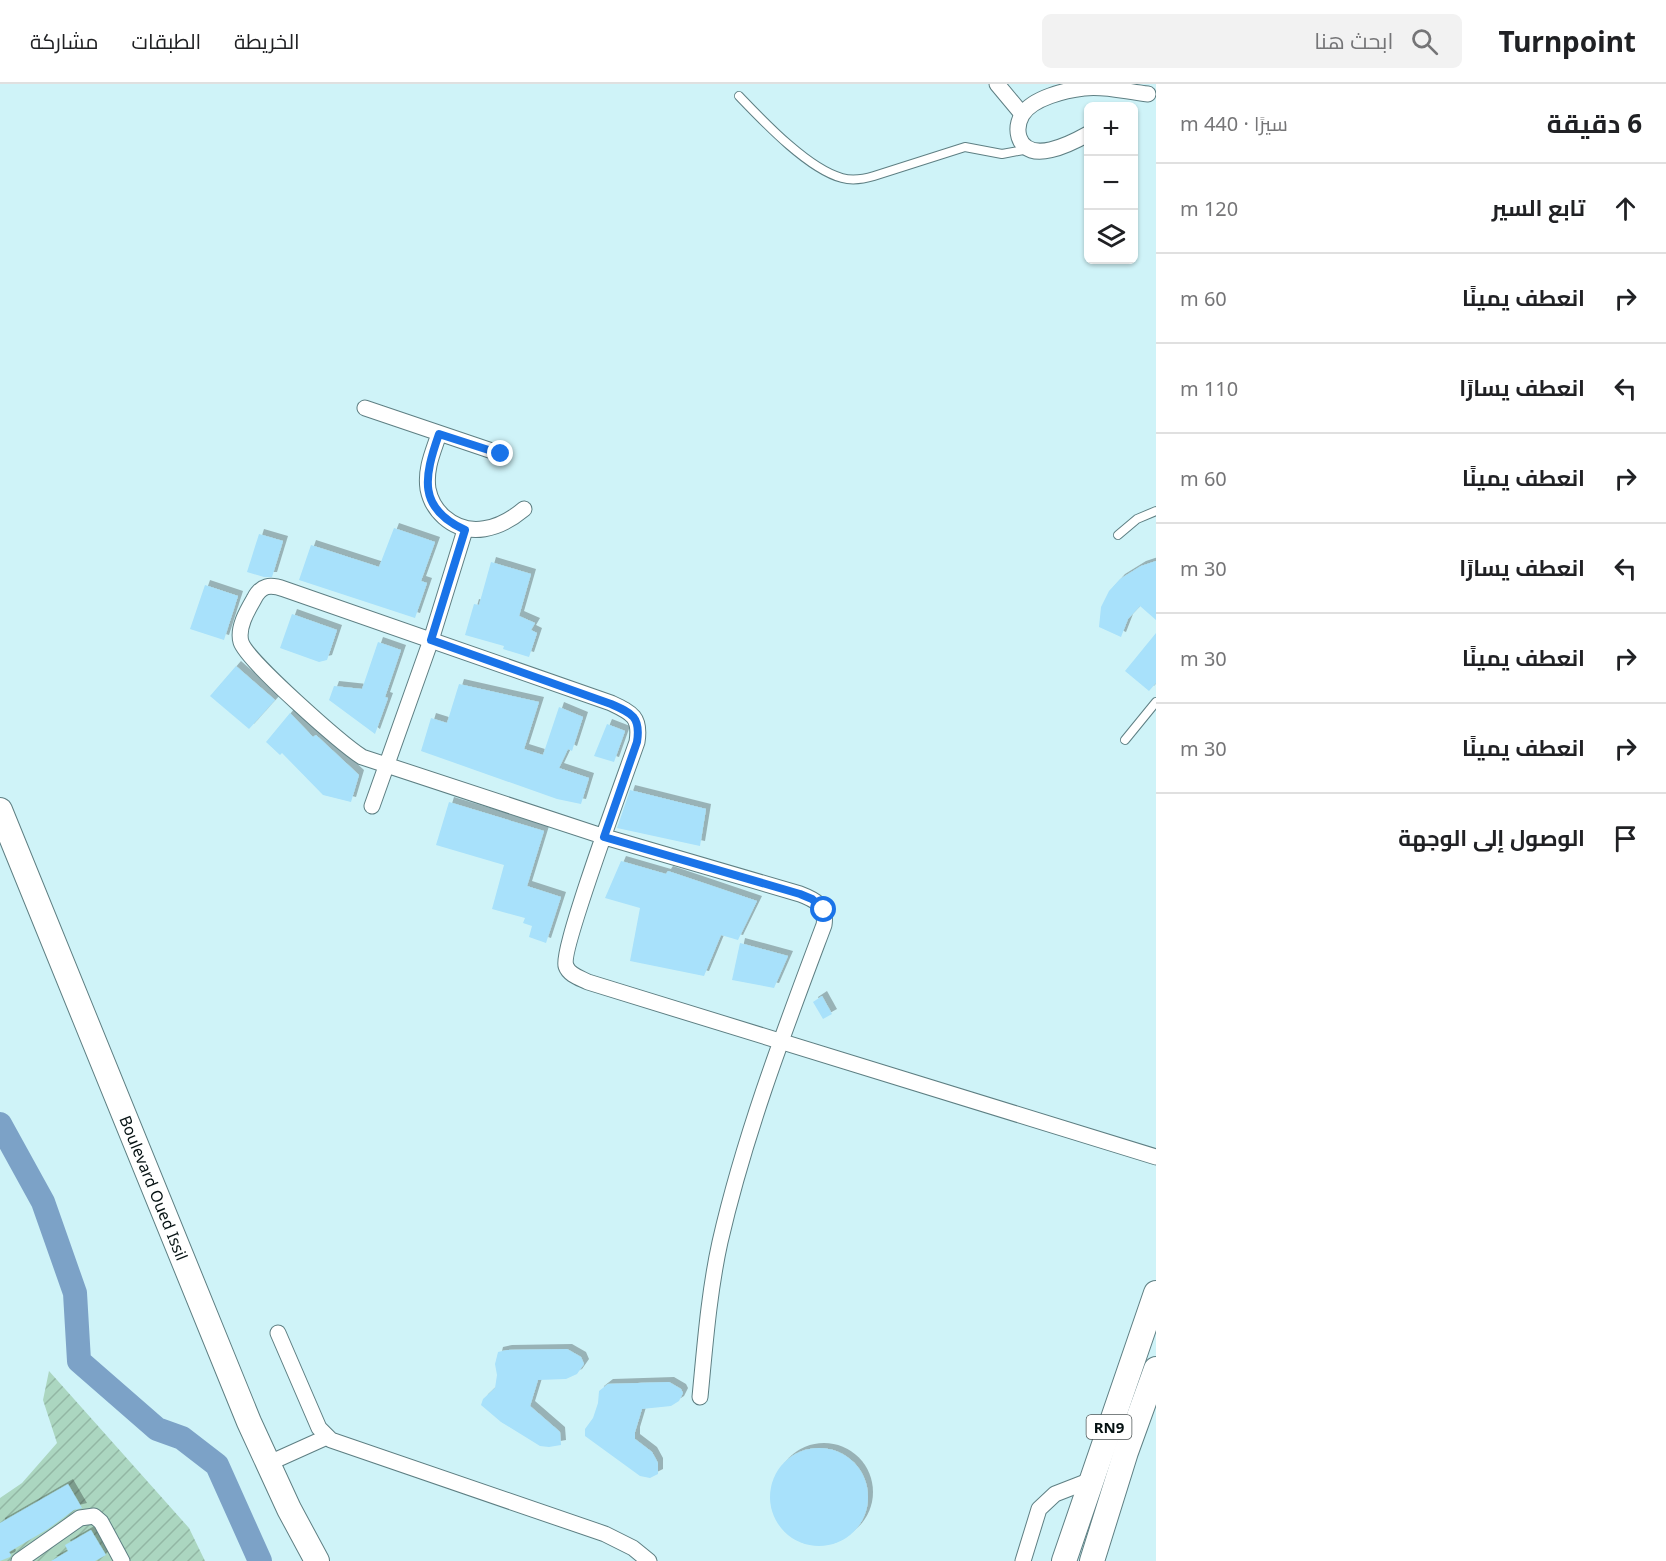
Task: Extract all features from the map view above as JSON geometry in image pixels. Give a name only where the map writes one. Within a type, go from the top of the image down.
[{"type":"main road","name":"Boulevard Oued Issil","points":[[0,810],[249,1422],[289,1509],[317,1561]]},
{"type":"main road","name":"RN9","points":[[1064,1561],[1156,1293]]},
{"type":"main road","name":"RN9","points":[[1092,1561],[1126,1452],[1156,1370]]},
{"type":"street","points":[[997,84],[1022,114]]},
{"type":"street","points":[[1084,136],[1058,149],[1043,151],[1031,149],[1021,142],[1018,132],[1022,114],[1046,97],[1063,91],[1107,88],[1152,91]]},
{"type":"street","points":[[1138,102],[1152,91]]},
{"type":"street","points":[[365,408],[501,454]]},
{"type":"street","points":[[439,434],[428,464],[428,489],[439,513],[451,524],[465,530],[500,525],[524,509]]},
{"type":"street","points":[[372,806],[431,640],[465,530]]},
{"type":"street","points":[[700,1396],[705,1343],[720,1243],[758,1108],[780,1042],[826,916],[820,905],[800,894],[604,837],[362,757],[345,746],[243,648],[240,631],[245,616],[258,591],[266,586],[274,586],[431,640],[611,704],[632,715],[639,729],[637,742],[604,837],[568,941],[565,964],[569,972],[588,982],[780,1042],[958,1094],[1156,1157]]},
{"type":"street","points":[[278,1333],[319,1428],[331,1440],[605,1534],[633,1548],[649,1561]]},
{"type":"street","points":[[267,1464],[327,1437]]},
{"type":"street","points":[[1023,1561],[1039,1509],[1055,1494],[1091,1480]]},
{"type":"street","points":[[19,1561],[80,1518],[94,1516],[101,1522],[122,1561]]},
{"type":"lane","points":[[739,96],[792,148],[823,169],[842,178],[864,179],[965,147],[1002,154],[1031,149]]},
{"type":"lane","points":[[1118,535],[1137,519],[1156,511]]},
{"type":"lane","points":[[1125,740],[1156,702]]},
{"type":"green space","points":[[49,1371],[189,1528],[205,1561],[0,1561],[0,1498],[22,1483],[57,1443],[43,1400]]},
{"type":"building","points":[[394,528],[435,542],[421,581],[427,583],[415,618],[299,580],[311,545],[379,567]]},
{"type":"building","points":[[259,534],[283,541],[272,577],[247,572]]},
{"type":"building","points":[[1156,561],[1156,620],[1140,606],[1128,619],[1121,637],[1099,627],[1101,607],[1109,591],[1120,579],[1141,566]]},
{"type":"building","points":[[491,562],[531,574],[519,616],[535,623],[531,630],[537,633],[529,657],[503,649],[504,646],[465,635],[474,604],[479,605]]},
{"type":"building","points":[[205,585],[238,596],[224,640],[190,629]]},
{"type":"building","points":[[292,614],[337,630],[327,660],[319,662],[280,648]]},
{"type":"building","points":[[1156,633],[1156,683],[1149,691],[1125,671]]},
{"type":"building","points":[[378,642],[401,650],[375,734],[329,700],[334,686],[362,689]]},
{"type":"building","points":[[236,666],[275,700],[249,729],[210,696]]},
{"type":"building","points":[[459,684],[539,702],[524,749],[543,755],[559,707],[583,717],[572,751],[568,749],[559,768],[589,778],[581,804],[557,799],[421,751],[431,718],[447,723]]},
{"type":"building","points":[[290,713],[313,737],[316,735],[359,775],[351,802],[323,795],[282,753],[280,755],[266,742]]},
{"type":"building","points":[[607,724],[625,731],[614,762],[594,756]]},
{"type":"building","points":[[630,790],[706,809],[700,846],[617,828]]},
{"type":"building","points":[[449,802],[544,831],[527,886],[561,897],[546,943],[529,937],[532,926],[523,923],[525,918],[492,909],[504,865],[436,845]]},
{"type":"building","points":[[621,861],[666,874],[668,871],[757,901],[738,940],[721,935],[704,976],[630,961],[640,908],[605,898]]},
{"type":"building","points":[[740,943],[788,956],[774,988],[732,980]]},
{"type":"building","points":[[822,996],[832,1014],[823,1019],[813,1002]]},
{"type":"building","points":[[567,1349],[581,1357],[584,1364],[577,1374],[566,1379],[538,1380],[530,1406],[560,1432],[561,1445],[540,1446],[501,1422],[481,1405],[483,1399],[495,1388],[497,1375],[495,1364],[498,1352]]},
{"type":"building","points":[[669,1382],[681,1389],[683,1393],[679,1401],[671,1406],[642,1409],[635,1432],[635,1439],[652,1452],[658,1463],[658,1474],[650,1478],[640,1476],[585,1436],[585,1429],[593,1418],[598,1403],[599,1391],[608,1384]]},
{"type":"building","points":[[819,1448],[838,1452],[854,1462],[864,1478],[868,1497],[864,1516],[854,1532],[838,1542],[819,1546],[800,1542],[784,1532],[774,1516],[770,1497],[774,1478],[784,1462],[800,1452]]},
{"type":"building","points":[[68,1484],[82,1508],[74,1510],[48,1529],[9,1552],[10,1557],[0,1561],[0,1523]]},
{"type":"building","points":[[91,1530],[106,1555],[95,1561],[51,1561],[68,1551],[65,1545]]},
{"type":"waterway","points":[[0,1124],[43,1202],[75,1293],[79,1361],[157,1429],[182,1438],[217,1465],[260,1561]]},
{"type":"route","points":[[501,454],[439,434],[428,464],[428,489],[439,513],[451,524],[465,530],[431,640],[611,704],[632,715],[639,729],[637,742],[604,837],[800,894],[812,899],[824,910]]}]
